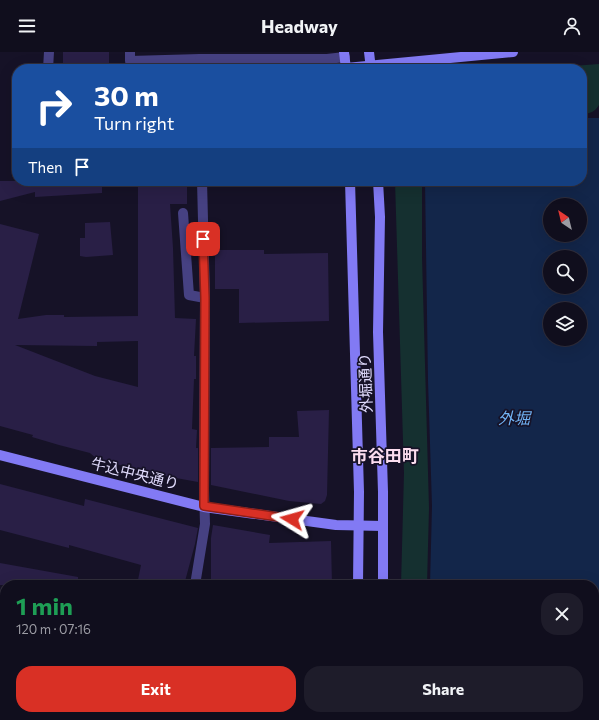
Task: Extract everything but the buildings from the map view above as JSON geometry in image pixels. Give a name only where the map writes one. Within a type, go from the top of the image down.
[{"type":"main road","points":[[369,52],[370,64]]},
{"type":"main road","points":[[406,64],[513,52]]},
{"type":"main road","name":"外堀通り","points":[[350,186],[358,469],[358,580]]},
{"type":"main road","name":"外堀通り","points":[[378,186],[380,218],[378,332],[383,580]]},
{"type":"main road","name":"牛込中央通り","points":[[0,454],[204,506],[336,525],[383,526]]},
{"type":"street","points":[[48,64],[49,52]]},
{"type":"street","points":[[130,52],[130,61],[200,64],[249,56],[327,59],[344,55]]},
{"type":"street","points":[[196,580],[205,524],[205,298],[202,186]]},
{"type":"street","points":[[183,213],[189,295],[205,298]]},
{"type":"green space","points":[[599,64],[599,105],[592,112],[587,114],[587,65]]},
{"type":"green space","points":[[395,186],[422,186],[422,257],[429,508],[427,580],[401,580],[404,473]]},
{"type":"water","name":"外堀","points":[[587,118],[599,118],[599,580],[430,580],[432,506],[428,381],[425,186],[587,186]]},
{"type":"district","name":"市谷田町","points":[[385,455]]},
{"type":"route","points":[[203,239],[205,298],[204,506],[292,519]]}]
